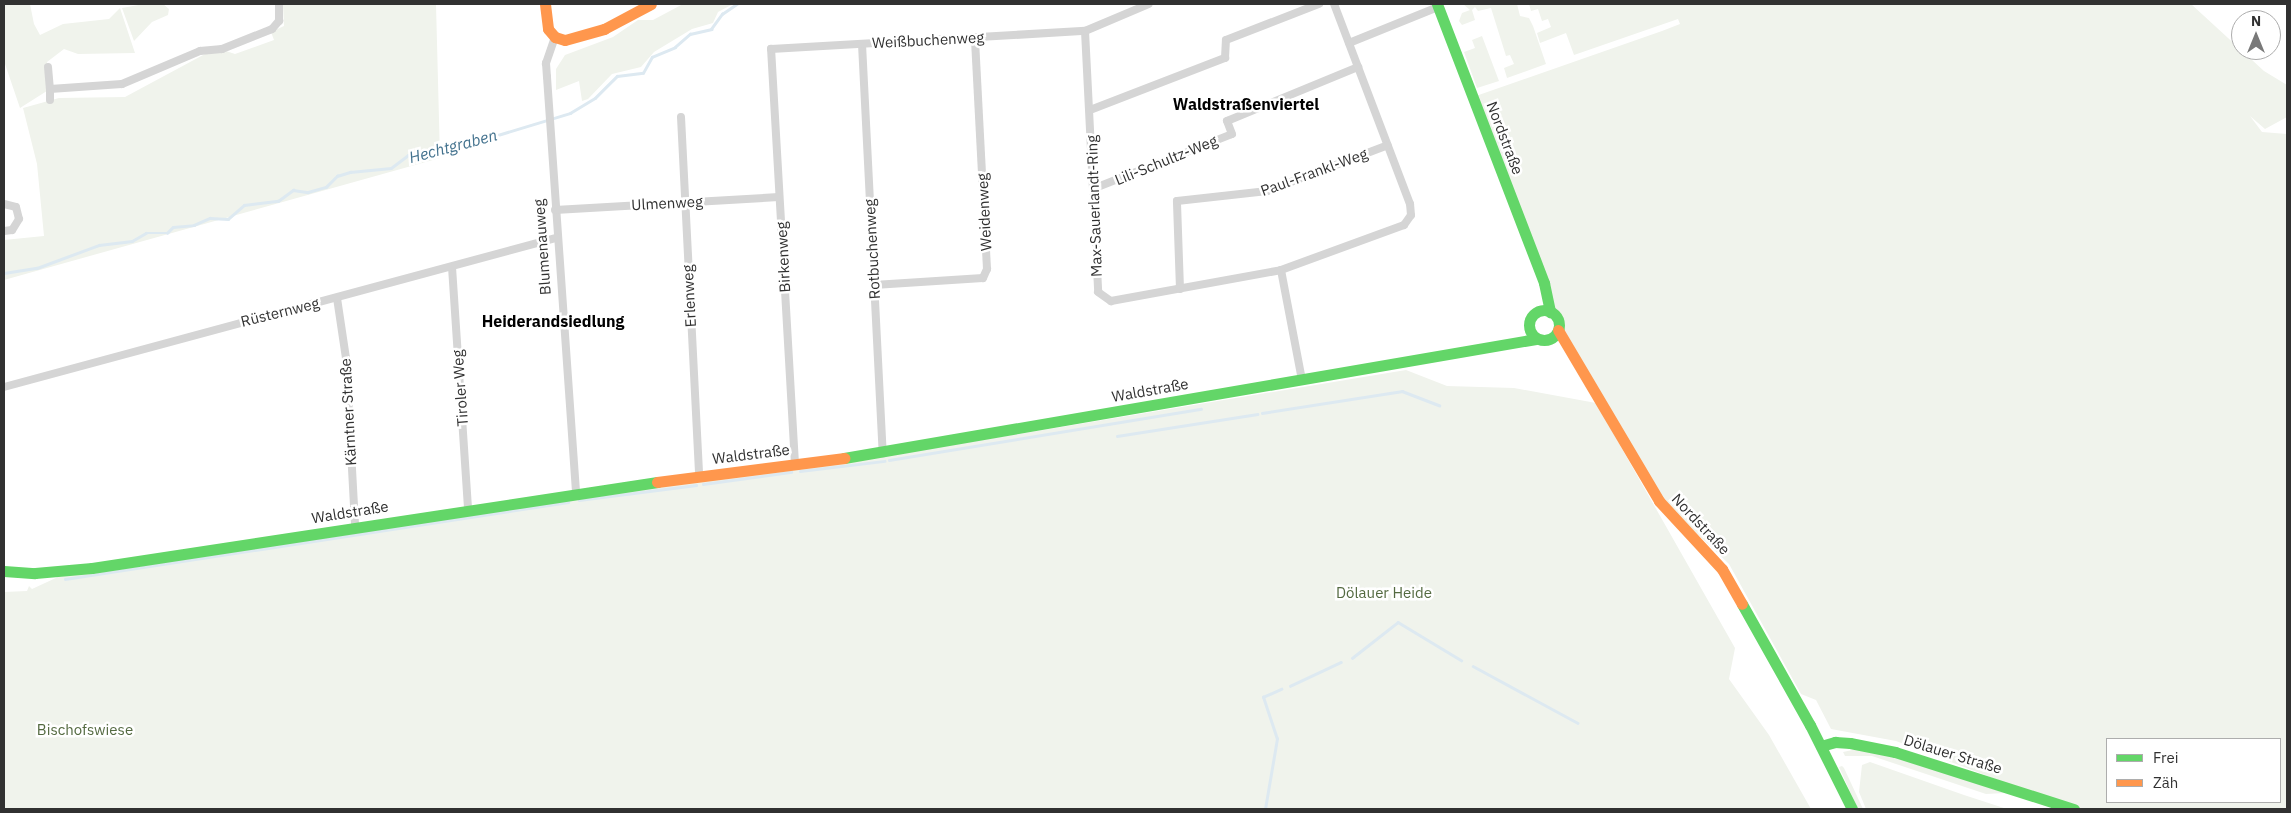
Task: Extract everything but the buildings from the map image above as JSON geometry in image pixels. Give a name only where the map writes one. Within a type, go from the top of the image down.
[{"type":"main road","points":[[544,4],[547,26],[555,37],[570,39],[604,30],[651,4]]},
{"type":"main road","name":"Nordstraße","points":[[1438,5],[1544,283],[1545,311]]},
{"type":"main road","name":"Nordstraße","points":[[1533,334],[1529,321],[1545,311]]},
{"type":"main road","name":"Nordstraße","points":[[1545,311],[1558,319],[1554,335],[1570,349],[1661,504],[1722,569],[1822,746],[1852,809]]},
{"type":"main road","points":[[1533,334],[1554,335]]},
{"type":"main road","name":"Waldstraße","points":[[4,571],[34,574],[92,568],[576,492],[883,453],[1500,347],[1533,334]]},
{"type":"main road","name":"Dölauer Straße","points":[[1822,746],[1835,742],[1850,743],[1895,752],[2074,809]]},
{"type":"street","points":[[50,88],[122,84],[200,51],[226,47],[277,25],[279,4]]},
{"type":"street","points":[[1085,31],[1149,4]]},
{"type":"street","points":[[1090,110],[1225,58],[1226,40],[1319,4]]},
{"type":"street","name":"Max-Sauerlandt-Ring","points":[[1085,31],[1095,188],[1098,284],[1103,298],[1111,301],[1282,270],[1404,225],[1411,214],[1410,204],[1334,4]]},
{"type":"street","points":[[1349,43],[1438,5]]},
{"type":"street","name":"Weißbuchenweg","points":[[772,49],[1085,31]]},
{"type":"street","name":"Blumenauweg","points":[[555,37],[546,63],[548,115],[576,492]]},
{"type":"street","name":"Weidenweg","points":[[874,285],[983,278],[986,270],[975,37]]},
{"type":"street","name":"Rotbuchenweg","points":[[862,44],[883,453]]},
{"type":"street","name":"Birkenweg","points":[[772,49],[795,464]]},
{"type":"street","name":"Lili-Schultz-Weg","points":[[1095,188],[1232,134],[1227,121],[1358,67]]},
{"type":"street","points":[[48,68],[50,100]]},
{"type":"street","name":"Erlenweg","points":[[681,117],[699,476]]},
{"type":"street","name":"Paul-Frankl-Weg","points":[[1180,289],[1177,202],[1267,191],[1388,145]]},
{"type":"street","name":"Ulmenweg","points":[[554,210],[779,197]]},
{"type":"street","points":[[4,204],[16,206],[19,218],[12,230],[4,231]]},
{"type":"street","name":"Rüsternweg","points":[[4,388],[556,238]]},
{"type":"street","name":"Tiroler Weg","points":[[452,267],[468,508]]},
{"type":"street","points":[[1282,270],[1302,380]]},
{"type":"street","name":"Kärntner Straße","points":[[337,298],[346,358],[354,526]]},
{"type":"green space","points":[[4,4],[30,4],[34,24],[40,35],[63,24],[109,19],[120,8],[135,53],[78,54],[64,49],[47,62],[50,89],[20,108],[4,61]]},
{"type":"green space","points":[[144,4],[163,4],[169,9],[168,15],[152,22],[134,41],[122,8]]},
{"type":"green space","points":[[283,4],[436,4],[440,158],[4,280],[4,240],[44,236],[37,164],[23,108],[59,98],[125,97],[205,54],[226,51],[235,54],[274,40],[271,32],[284,26]]},
{"type":"green space","points":[[683,4],[733,4],[718,12],[713,23],[692,29],[654,52],[641,67],[612,74],[588,99],[582,101],[579,81],[556,90],[556,69],[565,55],[613,37],[638,20],[653,20]]},
{"type":"green space","points":[[1463,4],[1517,4],[1520,16],[1529,18],[1533,26],[1546,64],[1507,78],[1504,68],[1514,64],[1510,55],[1506,56],[1491,8],[1478,11],[1475,7],[1472,10],[1475,20],[1462,25],[1459,21],[1462,13],[1470,10]]},
{"type":"green space","points":[[1529,4],[2191,4],[2231,41],[2231,60],[2252,60],[2264,71],[2287,85],[2287,117],[2265,129],[2250,116],[2262,132],[2287,134],[2287,809],[2074,809],[1896,741],[1831,729],[1816,700],[1801,694],[1729,564],[1667,505],[1565,336],[1473,97],[1662,31],[1680,24],[1678,19],[1574,55],[1566,33],[1540,43],[1537,33],[1551,27],[1548,19],[1542,21],[1538,9],[1531,11]]},
{"type":"green space","points":[[1482,36],[1499,81],[1477,88],[1464,52],[1475,48],[1472,40]]},
{"type":"green space","name":"Dölauer Heide","points":[[1406,370],[1447,386],[1514,388],[1596,403],[1735,648],[1729,679],[1769,735],[1811,809],[4,809],[4,592],[27,591],[29,586],[32,589],[58,577],[567,497],[885,456]]},
{"type":"green space","points":[[1862,748],[1886,753],[2005,793],[1986,794],[1872,756],[1845,756],[1843,752]]},
{"type":"green space","points":[[1870,762],[2007,809],[1866,809],[1859,792],[1862,765]]},
{"type":"green space","points":[[1842,766],[1863,809],[1858,809],[1839,767]]},
{"type":"waterway","name":"Hechtgraben","points":[[4,273],[37,268],[99,245],[132,241],[146,233],[167,233],[173,227],[194,225],[210,218],[228,219],[244,205],[278,201],[293,190],[308,192],[326,187],[337,176],[350,172],[391,168],[408,155],[442,152],[570,113],[595,98],[617,76],[643,73],[652,57],[675,47],[690,34],[711,29],[722,14],[737,4]]},
{"type":"waterway","points":[[1262,413],[1402,391],[1439,405]]},
{"type":"waterway","points":[[889,460],[1201,409]]},
{"type":"waterway","points":[[1117,436],[1257,414]]},
{"type":"waterway","points":[[800,471],[884,461]]},
{"type":"waterway","points":[[703,484],[791,472]]},
{"type":"waterway","points":[[579,500],[696,485]]},
{"type":"waterway","points":[[65,579],[568,502]]},
{"type":"waterway","points":[[1352,658],[1398,622],[1461,660]]},
{"type":"waterway","points":[[1290,686],[1341,662]]},
{"type":"waterway","points":[[1473,666],[1578,723]]},
{"type":"waterway","points":[[1265,809],[1277,739],[1263,697],[1281,689]]},
{"type":"traffic: fast","points":[[1437,4],[1544,283],[1550,312]]},
{"type":"traffic: fast","points":[[1544,310],[1555,314],[1559,325],[1555,336],[1544,340],[1533,336],[1529,325],[1533,314],[1544,310]]},
{"type":"traffic: fast","points":[[844,458],[1536,339]]},
{"type":"traffic: fast","points":[[4,571],[35,573],[92,568],[657,482]]},
{"type":"traffic: fast","points":[[1742,604],[1810,725],[1852,809]]},
{"type":"traffic: fast","points":[[1821,746],[1835,742],[1850,743],[1895,752],[2074,809]]},
{"type":"traffic: slow","points":[[545,4],[548,29],[555,37],[565,40],[604,29],[651,4]]},
{"type":"traffic: slow","points":[[1558,330],[1659,501],[1722,569],[1742,604]]},
{"type":"traffic: slow","points":[[657,482],[844,458]]},
{"type":"district","name":"Waldstraßenviertel","points":[[1246,104]]},
{"type":"district","name":"Heiderandsiedlung","points":[[553,321]]},
{"type":"park label","name":"Bischofswiese","points":[[85,730]]}]
